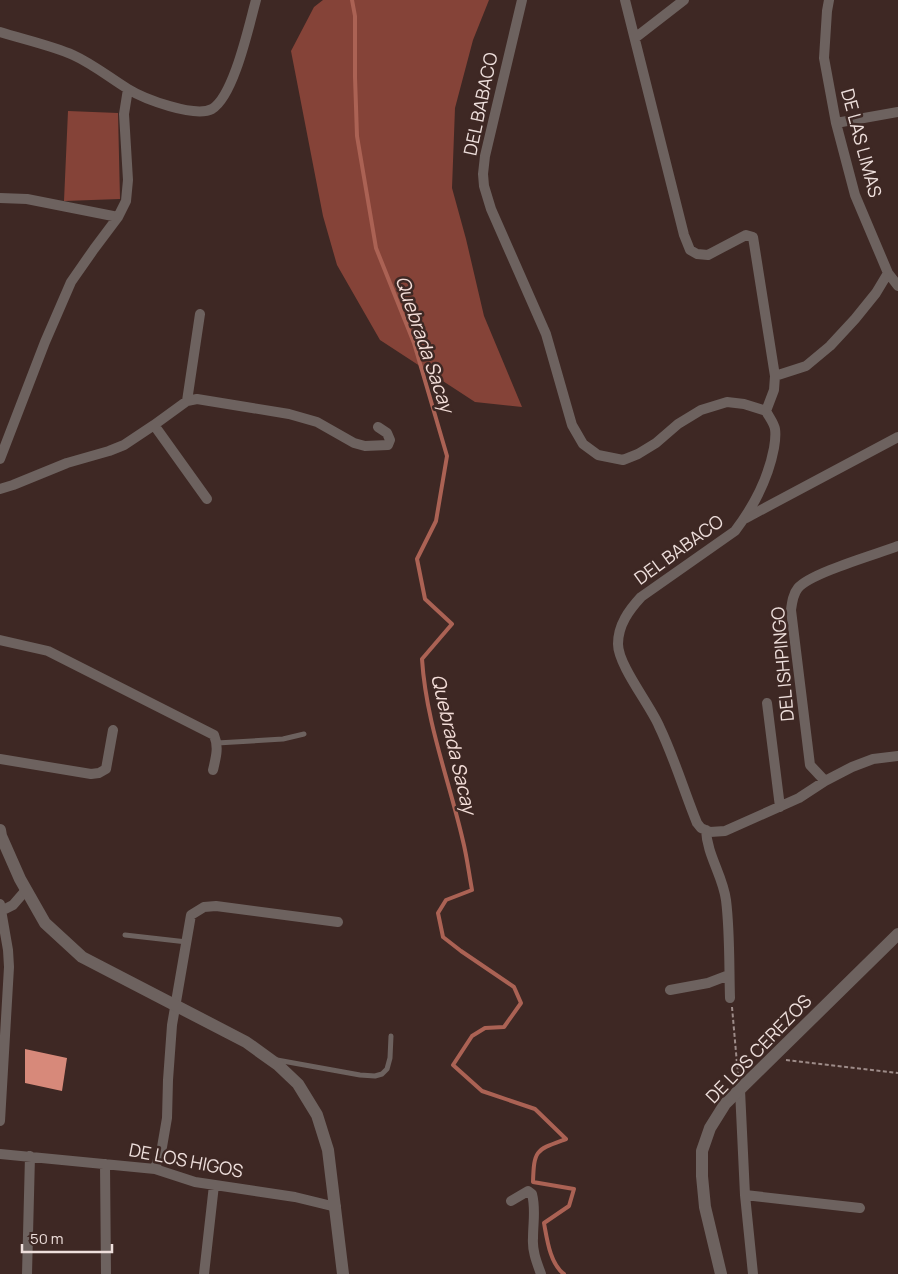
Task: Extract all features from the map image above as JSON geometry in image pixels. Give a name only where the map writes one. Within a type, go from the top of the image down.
[{"type":"street","points":[[0,32],[73,54],[143,97],[189,110],[204,112],[213,108],[225,94],[236,71],[256,0]]},
{"type":"street","name":"DEL BABACO","points":[[522,0],[485,156],[484,186],[491,210],[546,334],[572,425],[583,444],[598,455],[623,460],[656,444],[678,424],[701,410],[727,402],[744,404],[766,411],[775,428],[776,436],[771,463],[761,492],[735,532],[642,597],[631,607],[624,620],[618,645],[621,658],[659,725],[697,823],[706,830]]},
{"type":"street","points":[[625,0],[684,234],[690,250],[697,254],[708,255],[746,235],[754,237],[775,376],[774,390],[766,411]]},
{"type":"street","points":[[635,38],[684,0]]},
{"type":"street","name":"DE LAS LIMAS","points":[[829,0],[824,58],[836,123],[855,195],[888,274],[898,286]]},
{"type":"street","points":[[0,459],[45,342],[71,282],[118,217],[126,201],[128,180],[124,114],[128,89]]},
{"type":"street","points":[[836,123],[898,112]]},
{"type":"street","points":[[0,198],[27,199],[118,217]]},
{"type":"street","points":[[775,376],[806,366],[830,346],[876,293],[888,274]]},
{"type":"street","points":[[186,401],[200,314]]},
{"type":"street","points":[[0,489],[67,463],[109,451],[154,425],[186,401],[198,399],[289,414],[318,422],[354,443],[365,446],[388,445],[390,440],[387,433],[378,427]]},
{"type":"street","points":[[154,425],[207,499]]},
{"type":"street","points":[[745,518],[898,437]]},
{"type":"street","name":"DEL ISHPINGO","points":[[825,781],[810,764],[791,610],[794,594],[799,586],[815,576],[898,546]]},
{"type":"street","points":[[0,640],[48,651],[214,734],[217,751],[213,770]]},
{"type":"street","points":[[766,703],[780,808]]},
{"type":"street","points":[[0,759],[91,774],[99,773],[106,769],[113,730]]},
{"type":"street","points":[[730,998],[726,901],[721,879],[707,844],[706,830],[715,832],[725,831],[780,808],[825,781],[873,759],[898,756]]},
{"type":"street","points":[[0,836],[26,890],[45,922],[82,957],[246,1042],[298,1084],[317,1115],[328,1150],[343,1274]]},
{"type":"street","points":[[0,1121],[9,967],[1,908],[13,905],[26,890]]},
{"type":"street","points":[[155,1169],[162,1147],[167,1118],[168,1080],[175,1006],[191,915],[204,907],[216,906],[338,922]]},
{"type":"street","name":"DE LOS CEREZOS","points":[[721,1274],[705,1207],[702,1176],[702,1151],[710,1128],[726,1104],[898,934]]},
{"type":"street","points":[[670,990],[708,983],[729,975]]},
{"type":"street","points":[[740,1090],[745,1195],[753,1274]]},
{"type":"street","name":"DE LOS HIGOS","points":[[0,1154],[155,1169],[196,1182],[295,1197],[336,1207]]},
{"type":"street","points":[[28,1274],[30,1156]]},
{"type":"street","points":[[105,1164],[106,1274]]},
{"type":"street","points":[[204,1274],[214,1185]]},
{"type":"street","points":[[511,1200],[523,1192],[528,1191],[532,1194],[535,1203],[535,1218],[532,1240],[541,1274]]},
{"type":"street","points":[[745,1195],[860,1208]]},
{"type":"lane","points":[[217,743],[283,739],[304,734]]},
{"type":"lane","points":[[125,935],[187,942]]},
{"type":"lane","points":[[269,1059],[375,1076],[382,1074],[387,1069],[390,1058],[391,1036]]},
{"type":"path","points":[[730,998],[740,1090]]},
{"type":"path","points":[[772,1058],[898,1073]]},
{"type":"shaded area","points":[[323,0],[489,0],[473,40],[455,108],[452,188],[484,316],[522,407],[475,402],[380,340],[337,265],[323,216],[291,51],[314,7]]},
{"type":"shaded area","points":[[68,111],[118,113],[120,199],[64,201]]},
{"type":"building","points":[[25,1049],[67,1058],[62,1091],[25,1083]]},
{"type":"waterway","name":"Quebrada Sacay","points":[[352,0],[355,16],[357,136],[376,248],[414,343],[447,456],[436,521],[417,559],[425,599],[452,624],[422,659],[428,705],[463,841],[472,890],[446,900],[438,913],[443,937],[514,987],[521,1003],[504,1027],[485,1028],[472,1036],[453,1065],[482,1091],[535,1109],[566,1139],[548,1146],[539,1152],[534,1163],[533,1182],[574,1189],[569,1206],[544,1223],[552,1258],[559,1270],[564,1274]]}]
